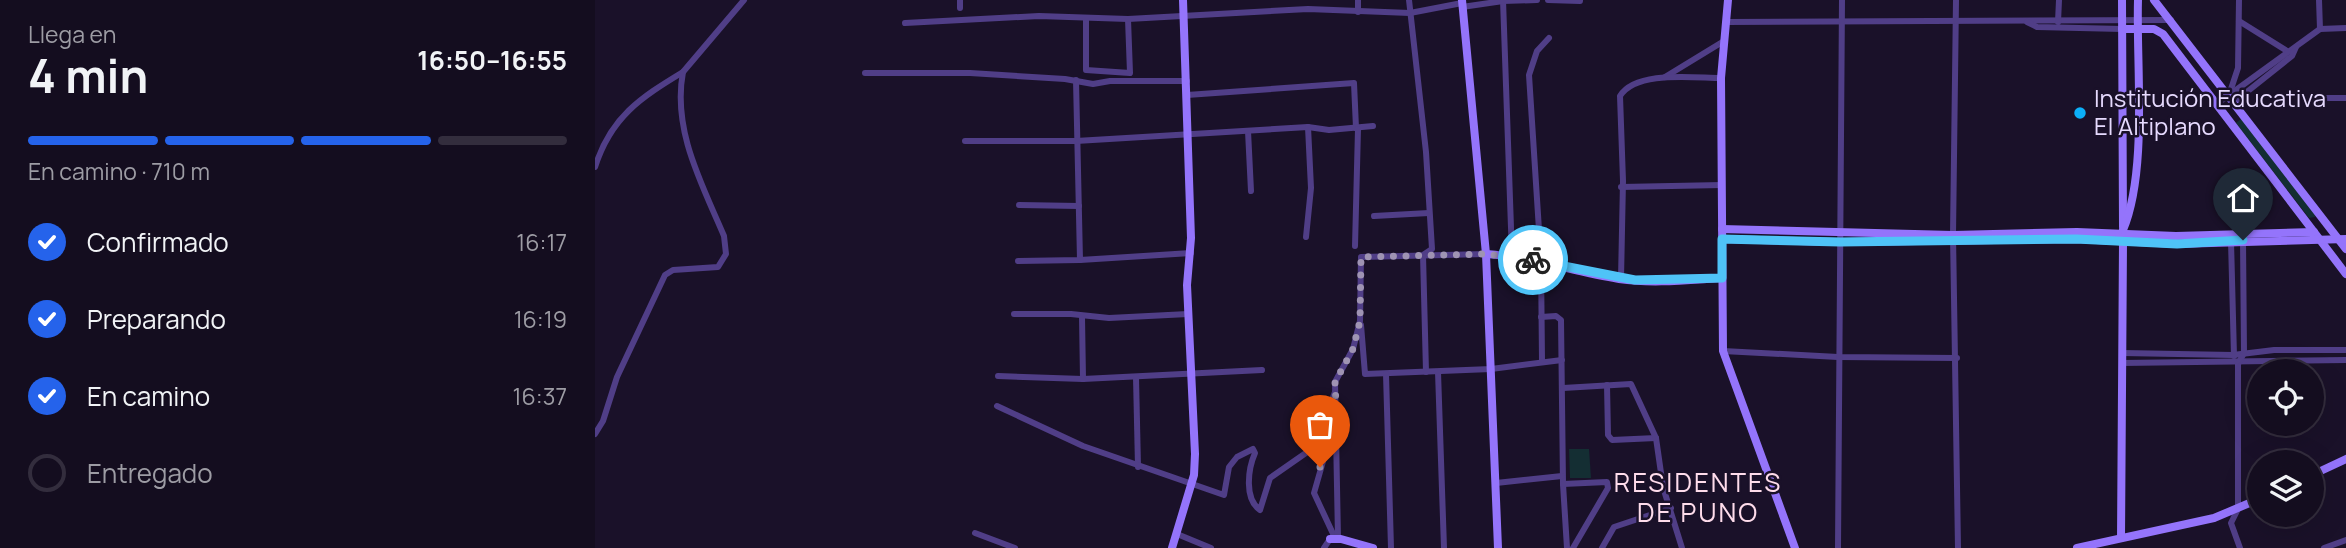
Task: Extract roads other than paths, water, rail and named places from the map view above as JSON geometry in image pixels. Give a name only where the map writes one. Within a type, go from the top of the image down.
[{"type":"street","points":[[595,167],[603,142],[632,106],[683,72],[744,0]]},
{"type":"street","points":[[1172,548],[1191,484],[1195,454],[1187,285],[1191,253],[1183,0]]},
{"type":"street","points":[[1307,0],[1308,9]]},
{"type":"street","points":[[1357,0],[1358,12]]},
{"type":"street","points":[[1409,0],[1426,152],[1432,249],[1423,255]]},
{"type":"street","points":[[1503,0],[1512,256]]},
{"type":"street","points":[[905,23],[1039,16],[1128,19],[1308,9],[1409,13],[1462,4],[1537,0]]},
{"type":"street","points":[[1548,0],[1580,1]]},
{"type":"street","points":[[1728,0],[1721,78],[1723,351],[1795,548]]},
{"type":"street","points":[[1838,548],[1842,0]]},
{"type":"street","points":[[1956,0],[1953,238],[1958,548]]},
{"type":"street","points":[[2058,22],[2059,0]]},
{"type":"street","points":[[2122,0],[2121,538],[2125,548]]},
{"type":"street","points":[[2123,236],[2130,205],[2137,142],[2138,0]]},
{"type":"street","points":[[2154,0],[2342,239],[2346,248]]},
{"type":"street","points":[[2229,95],[2238,68],[2239,0]]},
{"type":"street","points":[[2319,0],[2320,29]]},
{"type":"street","points":[[1462,4],[1486,254],[1498,548]]},
{"type":"street","points":[[1086,18],[1086,70],[1130,73],[1128,19]]},
{"type":"street","points":[[2025,21],[2037,27],[2123,27],[2171,20]]},
{"type":"street","points":[[1725,22],[2025,21],[2123,27]]},
{"type":"street","points":[[2239,22],[2287,51]]},
{"type":"street","points":[[2137,26],[2158,30],[2166,37],[2346,274]]},
{"type":"street","points":[[2218,103],[2320,29],[2346,28]]},
{"type":"street","points":[[2166,37],[2181,33]]},
{"type":"street","points":[[1524,258],[1539,230],[1528,82],[1537,51],[1549,38]]},
{"type":"street","points":[[1664,78],[1724,41]]},
{"type":"street","points":[[2240,108],[2238,99],[2292,56],[2297,47]]},
{"type":"street","points":[[2238,68],[2246,75],[2267,76]]},
{"type":"street","points":[[595,434],[603,421],[617,377],[665,275],[673,270],[718,267],[726,254],[724,236],[684,134],[681,94],[683,72]]},
{"type":"street","points":[[865,74],[970,73],[1076,80],[1093,84],[1187,81]]},
{"type":"street","points":[[1621,279],[1623,181],[1620,96],[1624,90],[1636,84],[1664,78],[1721,78]]},
{"type":"street","points":[[1076,80],[1080,260]]},
{"type":"street","points":[[1187,95],[1354,83],[1357,128],[1355,246]]},
{"type":"street","points":[[2326,98],[2346,98]]},
{"type":"street","points":[[2230,120],[2240,108]]},
{"type":"street","points":[[965,141],[1076,141],[1308,127],[1328,131],[1373,126]]},
{"type":"street","points":[[1306,237],[1311,188],[1308,127]]},
{"type":"street","points":[[1248,131],[1251,191]]},
{"type":"street","points":[[1621,187],[1722,185]]},
{"type":"street","points":[[1019,205],[1079,206]]},
{"type":"street","points":[[1374,216],[1429,213]]},
{"type":"street","points":[[1722,229],[1840,238]]},
{"type":"street","points":[[2123,236],[2243,240],[2317,235]]},
{"type":"street","points":[[1722,239],[2076,239],[2123,236],[2317,235],[2342,239]]},
{"type":"street","points":[[2231,240],[2233,355],[2238,364]]},
{"type":"street","points":[[2240,548],[2231,523],[2238,509],[2238,364],[2244,353],[2243,240]]},
{"type":"street","points":[[1018,261],[1191,253]]},
{"type":"street","points":[[1562,360],[1492,369],[1365,374],[1360,321],[1361,257],[1486,254],[1524,258],[1621,279],[1650,282],[1722,278]]},
{"type":"street","points":[[1423,255],[1426,372]]},
{"type":"street","points":[[1541,261],[1542,362]]},
{"type":"street","points":[[1014,314],[1072,313],[1082,317],[1188,314]]},
{"type":"street","points":[[1541,317],[1556,316],[1561,320],[1562,480],[1567,548]]},
{"type":"street","points":[[1082,317],[1083,379]]},
{"type":"street","points":[[1324,548],[1335,539],[1335,382],[1353,349],[1360,321]]},
{"type":"street","points":[[2122,353],[2233,355],[2346,350]]},
{"type":"street","points":[[1723,351],[1838,357],[1957,358]]},
{"type":"street","points":[[2122,363],[2238,364],[2270,359],[2346,360]]},
{"type":"street","points":[[998,376],[1083,379],[1262,370]]},
{"type":"street","points":[[1438,372],[1444,548]]},
{"type":"street","points":[[1386,374],[1391,548]]},
{"type":"street","points":[[1136,377],[1138,467]]},
{"type":"street","points":[[1563,388],[1631,384],[1655,438],[1663,487],[1682,548]]},
{"type":"street","points":[[1607,385],[1608,435],[1612,440],[1655,438]]},
{"type":"street","points":[[997,406],[1044,429],[1138,467],[1224,495],[1229,467],[1237,457],[1253,449],[1255,453],[1249,468],[1249,481],[1253,504],[1260,510],[1270,478],[1313,448],[1335,393]]},
{"type":"street","points":[[1335,539],[1314,493],[1328,444],[1337,429]]},
{"type":"street","points":[[2324,469],[2346,459]]},
{"type":"street","points":[[1496,483],[1562,480],[1607,482],[1608,488],[1573,548]]},
{"type":"street","points":[[2077,548],[2214,518],[2247,505]]},
{"type":"street","points":[[1602,548],[1614,527],[1671,508]]},
{"type":"street","points":[[975,533],[1015,548]]},
{"type":"street","points":[[1177,534],[1211,548]]},
{"type":"street","points":[[1335,539],[1373,548]]},
{"type":"street","points":[[2324,548],[2346,540]]},
{"type":"place","name":"Institución Educativa El Altiplano","points":[[2080,113]]},
{"type":"district","name":"RESIDENTES DE PUNO","points":[[1698,498]]}]
